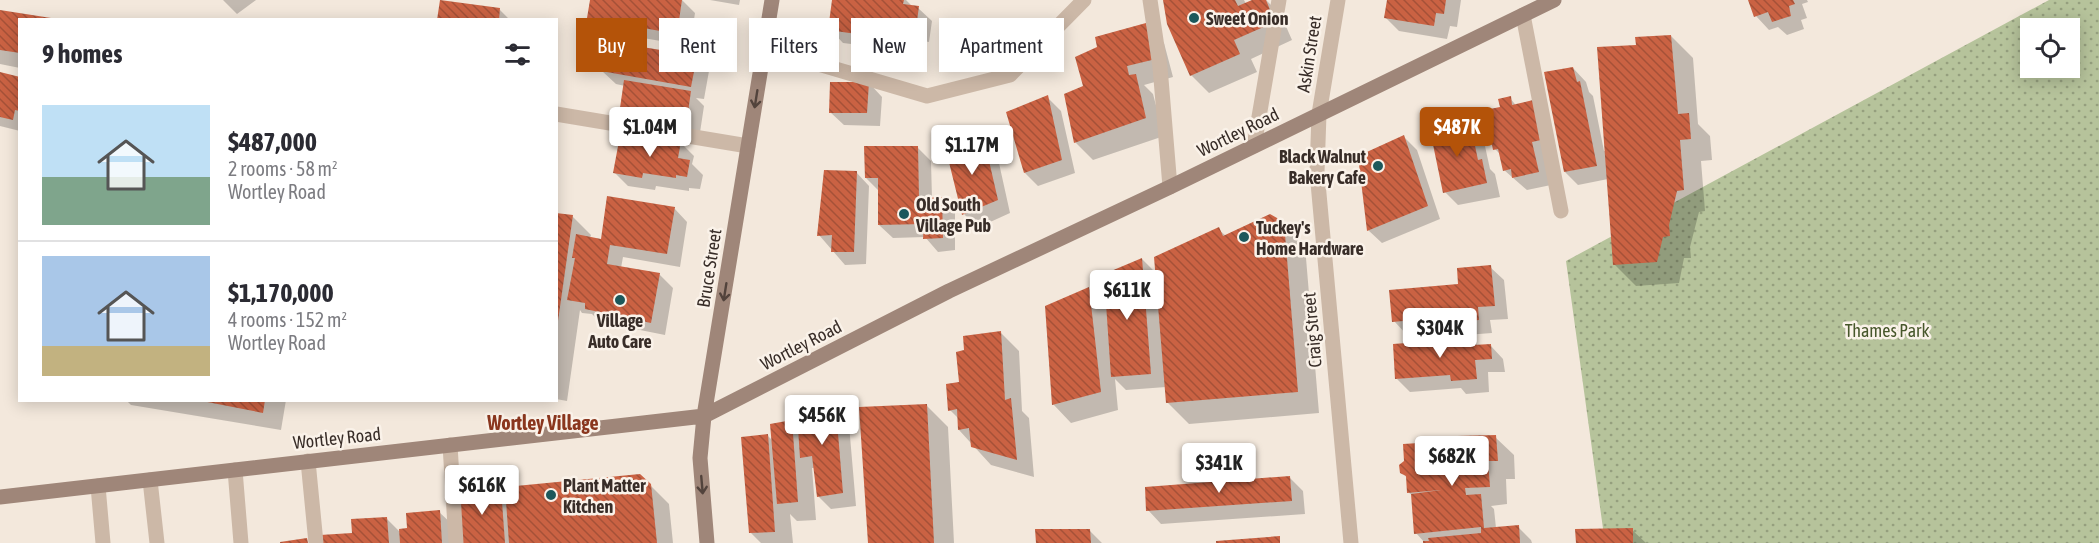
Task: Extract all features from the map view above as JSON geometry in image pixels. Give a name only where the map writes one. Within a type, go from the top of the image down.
[{"type":"street","name":"Bruce Street","points":[[769,18],[772,0]]},
{"type":"street","points":[[839,70],[927,96],[1010,75],[1084,0]]},
{"type":"street","points":[[1150,0],[1160,67],[1170,187]]},
{"type":"street","points":[[1254,146],[1279,0]]},
{"type":"street","name":"Askin Street","points":[[1319,114],[1338,0]]},
{"type":"street","name":"Wortley Road","points":[[0,497],[704,416],[949,291],[1170,187],[1554,0]]},
{"type":"street","points":[[1522,15],[1561,211]]},
{"type":"street","name":"Bruce Street","points":[[707,543],[700,458],[704,416],[760,72]]},
{"type":"street","points":[[558,114],[748,146]]},
{"type":"street","name":"Craig Street","points":[[1319,114],[1317,172],[1352,543]]},
{"type":"street","points":[[450,445],[456,543]]},
{"type":"street","points":[[308,461],[316,543]]},
{"type":"street","points":[[235,470],[241,543]]},
{"type":"street","points":[[150,480],[157,543]]},
{"type":"street","points":[[98,486],[103,543]]},
{"type":"green space","name":"Thames Park","points":[[2049,0],[2099,0],[2099,543],[1605,543],[1566,261]]},
{"type":"building","points":[[440,0],[500,8],[499,18],[437,18]]},
{"type":"building","points":[[590,0],[682,0],[679,18],[659,18],[659,31],[647,29],[647,18],[587,18]]},
{"type":"building","points":[[832,0],[904,0],[903,4],[919,6],[917,18],[851,18],[851,33],[839,32],[839,18],[830,18]]},
{"type":"building","points":[[1163,0],[1235,0],[1238,6],[1252,0],[1266,0],[1275,22],[1234,40],[1240,54],[1190,76],[1167,24]]},
{"type":"building","points":[[1387,0],[1446,0],[1444,14],[1436,13],[1434,26],[1384,18]]},
{"type":"building","points":[[1748,0],[1793,0],[1795,4],[1789,6],[1791,16],[1772,22],[1768,12],[1754,17]]},
{"type":"building","points":[[0,10],[51,18],[18,18],[18,53],[0,50]]},
{"type":"building","points":[[1146,23],[1156,59],[1127,66],[1129,75],[1136,74],[1146,118],[1074,143],[1064,94],[1083,86],[1075,57],[1097,47],[1095,37]]},
{"type":"building","points":[[1671,35],[1678,114],[1689,113],[1691,139],[1680,140],[1684,190],[1677,191],[1669,225],[1670,236],[1663,237],[1657,262],[1613,265],[1597,47],[1636,45],[1635,37]]},
{"type":"building","points":[[647,48],[659,50],[659,72],[694,72],[691,87],[607,72],[647,72]]},
{"type":"building","points":[[1573,67],[1577,82],[1580,81],[1597,166],[1564,172],[1544,72]]},
{"type":"building","points":[[0,72],[18,76],[18,111],[15,110],[13,120],[0,117]]},
{"type":"building","points":[[624,80],[691,91],[686,126],[619,115]]},
{"type":"building","points":[[830,82],[869,82],[867,113],[829,113]]},
{"type":"building","points":[[1048,95],[1062,160],[1024,173],[1006,112]]},
{"type":"building","points":[[1511,96],[1512,105],[1533,100],[1541,140],[1532,142],[1539,172],[1512,178],[1511,169],[1503,171],[1498,149],[1493,150],[1485,110],[1500,107],[1498,99]]},
{"type":"building","points":[[1470,122],[1478,160],[1482,159],[1487,183],[1443,193],[1430,130]]},
{"type":"building","points":[[634,134],[681,141],[678,158],[690,160],[687,177],[676,175],[676,178],[643,173],[642,178],[613,173],[619,141],[632,144]]},
{"type":"building","points":[[1404,135],[1428,206],[1367,231],[1358,156]]},
{"type":"building","points":[[984,139],[998,200],[962,215],[946,150]]},
{"type":"building","points":[[864,146],[918,146],[919,198],[942,197],[943,238],[923,239],[924,224],[878,225],[878,178],[865,178]]},
{"type":"building","points":[[824,170],[857,171],[854,252],[831,252],[832,235],[817,236]]},
{"type":"building","points":[[607,196],[675,207],[667,254],[610,245],[607,264],[660,273],[651,323],[585,309],[585,303],[567,300],[575,258],[572,258],[576,234],[601,239]]},
{"type":"building","points":[[558,213],[573,215],[558,321]]},
{"type":"building","points":[[1270,214],[1284,222],[1298,392],[1166,403],[1154,257],[1219,227],[1223,236]]},
{"type":"building","points":[[1142,258],[1151,374],[1111,377],[1104,274]]},
{"type":"building","points":[[1491,265],[1495,306],[1478,307],[1479,320],[1438,324],[1437,318],[1392,322],[1389,290],[1458,284],[1457,268]]},
{"type":"building","points":[[1089,287],[1101,392],[1052,405],[1045,306]]},
{"type":"building","points":[[1001,331],[1005,400],[1011,398],[1017,460],[971,447],[969,428],[958,430],[957,409],[948,411],[946,384],[959,382],[956,352],[964,350],[963,336]]},
{"type":"building","points":[[1472,338],[1473,345],[1491,344],[1492,359],[1475,360],[1477,379],[1451,381],[1450,375],[1395,379],[1393,344]]},
{"type":"building","points":[[835,398],[843,493],[817,497],[812,456],[800,458],[797,413]]},
{"type":"building","points":[[207,402],[265,402],[263,413]]},
{"type":"building","points":[[927,404],[934,543],[868,543],[859,407]]},
{"type":"building","points":[[792,420],[798,502],[777,504],[770,424]]},
{"type":"building","points":[[768,434],[775,532],[749,533],[741,437]]},
{"type":"building","points":[[1496,435],[1498,461],[1488,461],[1490,487],[1465,488],[1466,495],[1481,494],[1484,528],[1519,525],[1520,543],[1423,543],[1423,541],[1429,541],[1428,538],[1481,533],[1481,527],[1414,534],[1411,494],[1441,490],[1407,493],[1406,476],[1400,473],[1399,465],[1404,461],[1403,444],[1419,443],[1418,437]]},
{"type":"building","points":[[640,474],[651,484],[657,543],[509,543],[505,487]]},
{"type":"building","points":[[1290,476],[1292,501],[1146,511],[1145,487]]},
{"type":"building","points":[[501,488],[505,543],[462,543],[458,492]]},
{"type":"building","points":[[440,510],[442,543],[400,543],[399,529],[407,528],[406,513]]},
{"type":"building","points":[[387,517],[389,543],[321,543],[320,535],[352,533],[351,519]]},
{"type":"building","points":[[1633,528],[1633,543],[1576,543],[1575,529]]},
{"type":"building","points":[[1035,529],[1090,529],[1091,543],[1036,543]]},
{"type":"building","points":[[1280,536],[1280,543],[1216,543],[1216,541]]},
{"type":"building","points":[[307,538],[308,543],[280,543],[280,542]]},
{"type":"place","name":"Sweet Onion","points":[[1194,18]]},
{"type":"place","name":"Black Walnut Bakery Cafe","points":[[1378,166]]},
{"type":"place","name":"Old South Village Pub","points":[[904,214]]},
{"type":"place","name":"Tuckey's Home Hardware","points":[[1244,237]]},
{"type":"place","name":"Village Auto Care","points":[[620,300]]},
{"type":"place","name":"Plant Matter Kitchen","points":[[551,495]]},
{"type":"district","name":"Wortley Village","points":[[543,422]]}]
